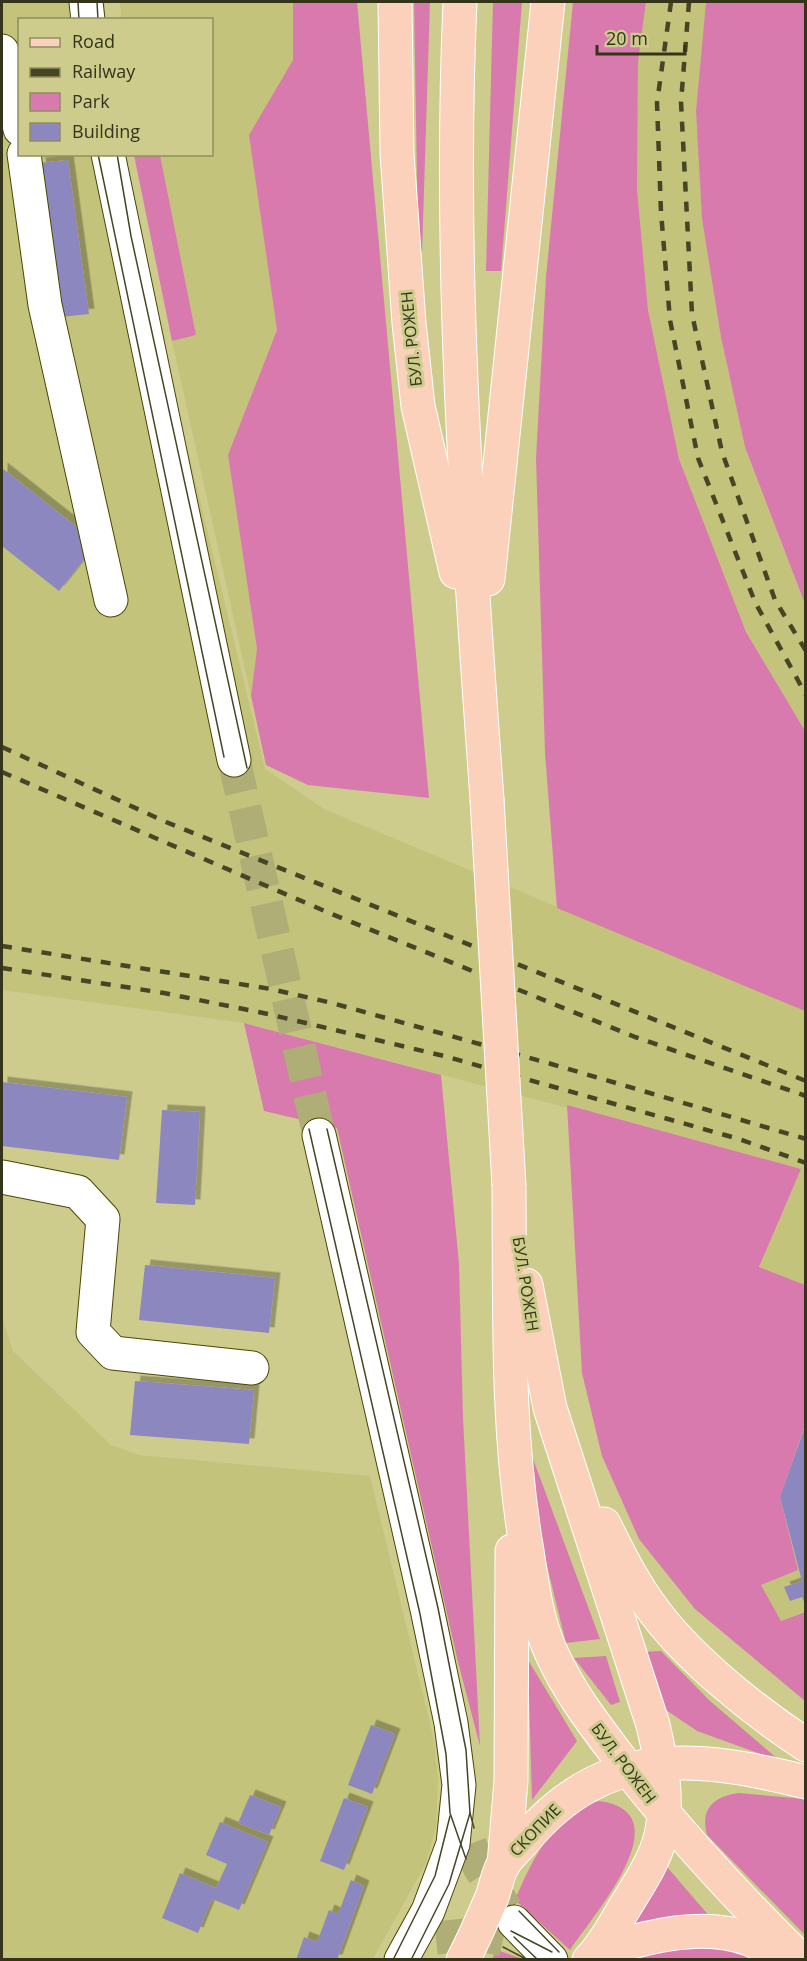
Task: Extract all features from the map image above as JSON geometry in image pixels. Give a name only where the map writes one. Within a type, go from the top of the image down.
[{"type":"main road","name":"БУЛ. РОЖЕН","points":[[395,2],[400,207],[418,406],[478,670]]},
{"type":"main road","name":"БУЛ. РОЖЕН","points":[[460,2],[455,168],[457,281],[509,1186],[513,1441],[520,1510],[530,1573],[547,1642],[574,1695],[663,1813]]},
{"type":"main road","name":"БУЛ. РОЖЕН","points":[[478,670],[548,2]]},
{"type":"main road","name":"БУЛ. РОЖЕН","points":[[509,1186],[536,1343],[558,1431],[652,1725],[662,1763],[663,1813]]},
{"type":"main road","points":[[558,1431],[630,1575],[650,1606],[697,1659],[806,1745]]},
{"type":"main road","points":[[504,1864],[511,1781],[513,1441]]},
{"type":"main road","name":"СКОПИЕ","points":[[463,1959],[481,1923],[504,1864],[543,1818],[580,1788],[628,1768],[662,1763],[745,1767],[806,1782]]},
{"type":"main road","points":[[593,1955],[653,1857],[661,1835],[663,1813]]},
{"type":"main road","points":[[663,1813],[755,1915],[801,1959]]},
{"type":"main road","points":[[593,1955],[676,1933],[712,1933],[748,1939],[788,1959]]},
{"type":"lane","points":[[86,2],[88,18]]},
{"type":"lane","points":[[2,51],[18,120]]},
{"type":"lane","points":[[24,156],[45,305],[111,600]]},
{"type":"lane","points":[[108,156],[234,760]]},
{"type":"lane","points":[[319,1135],[451,1723],[459,1785],[453,1844],[429,1911],[401,1959]]},
{"type":"lane","points":[[2,1177],[78,1192],[102,1219],[93,1332],[113,1353],[252,1368]]},
{"type":"lane","points":[[457,1811],[470,1844]]},
{"type":"lane","points":[[509,1931],[550,1959]]},
{"type":"lane","points":[[408,1959],[436,1938]]},
{"type":"shaded area","points":[[2,2],[105,2],[104,18],[18,18],[18,156],[122,156],[134,228],[265,769],[324,809],[805,1011],[805,1287],[759,1268],[801,1169],[244,1023],[2,990]]},
{"type":"shaded area","points":[[120,2],[293,2],[293,60],[249,135],[277,330],[228,455],[257,649],[251,696],[172,341],[196,335],[160,156],[213,156],[213,18],[121,18]]},
{"type":"shaded area","points":[[646,2],[706,2],[696,111],[702,219],[721,337],[745,447],[805,604],[805,731],[746,632],[679,459],[648,310],[637,189],[638,62]]},
{"type":"shaded area","points":[[2,1317],[13,1351],[111,1445],[139,1455],[370,1476],[434,1740],[438,1782],[436,1827],[426,1863],[373,1959],[2,1959]]},
{"type":"shaded area","points":[[805,1428],[805,1611],[781,1621],[761,1585],[798,1570],[780,1497]]},
{"type":"green space","points":[[293,2],[357,2],[429,798],[308,785],[266,765],[251,696],[257,649],[228,455],[277,330],[249,135],[293,60]]},
{"type":"green space","points":[[414,2],[430,2],[422,253],[418,239]]},
{"type":"green space","points":[[493,2],[522,2],[501,271],[486,271]]},
{"type":"green space","points":[[573,2],[646,2],[638,62],[637,189],[648,310],[679,459],[746,632],[805,731],[805,1011],[557,908],[545,753],[536,458],[546,277]]},
{"type":"green space","points":[[706,2],[805,2],[805,604],[745,447],[721,337],[702,219],[696,111]]},
{"type":"green space","points":[[134,156],[160,156],[196,335],[172,341]]},
{"type":"green space","points":[[244,1023],[441,1075],[459,1264],[463,1418],[480,1746],[458,1662],[337,1128],[264,1111]]},
{"type":"green space","points":[[567,1105],[801,1169],[759,1267],[805,1285],[805,1425],[780,1497],[798,1570],[761,1585],[781,1621],[805,1612],[805,1701],[695,1609],[639,1539],[602,1456],[582,1373]]},
{"type":"green space","points":[[526,1440],[600,1639],[566,1643],[536,1521]]},
{"type":"green space","points":[[661,1651],[710,1701],[780,1761],[697,1731],[666,1710],[641,1652]]},
{"type":"green space","points":[[606,1656],[620,1702],[611,1705],[574,1658]]},
{"type":"green space","points":[[528,1660],[577,1741],[532,1800]]},
{"type":"green space","points":[[738,1793],[805,1799],[805,1935],[707,1835],[705,1818],[710,1806],[715,1801]]},
{"type":"green space","points":[[599,1801],[623,1809],[634,1824],[633,1844],[625,1867],[612,1891],[570,1950],[515,1900],[537,1855],[557,1827],[570,1815]]},
{"type":"green space","points":[[667,1867],[717,1925],[629,1933]]},
{"type":"green space","points":[[663,1947],[728,1947],[753,1959],[628,1960]]},
{"type":"green space","points":[[497,1950],[523,1959],[492,1959]]},
{"type":"building","points":[[68,160],[89,314],[61,317],[40,163]]},
{"type":"building","points":[[2,468],[97,543],[59,591],[2,546]]},
{"type":"building","points":[[2,1082],[127,1097],[119,1160],[2,1146]]},
{"type":"building","points":[[162,1110],[200,1112],[195,1205],[156,1203]]},
{"type":"building","points":[[145,1265],[275,1278],[269,1333],[139,1320]]},
{"type":"building","points":[[135,1381],[254,1390],[249,1444],[130,1435]]},
{"type":"building","points":[[805,1426],[805,1604],[802,1597],[790,1601],[784,1587],[802,1581],[780,1497]]},
{"type":"building","points":[[371,1725],[395,1734],[372,1794],[348,1785]]},
{"type":"building","points":[[250,1795],[281,1807],[269,1835],[238,1823]]},
{"type":"building","points":[[344,1798],[368,1807],[344,1870],[320,1861]]},
{"type":"building","points":[[220,1822],[268,1842],[239,1910],[212,1899],[198,1933],[162,1918],[180,1873],[216,1888],[227,1864],[206,1855]]},
{"type":"building","points":[[351,1880],[364,1886],[337,1960],[296,1960],[304,1937],[317,1942],[329,1910],[338,1914]]},
{"type":"tunnel","points":[[234,760],[319,1135]]},
{"type":"tunnel","points":[[470,1844],[479,1867],[507,1910]]},
{"type":"tunnel","points":[[436,1938],[477,1934],[503,1940]]},
{"type":"tram line","points":[[78,2],[79,18]]},
{"type":"tram line","points":[[97,2],[98,18]]},
{"type":"tram line","points":[[98,156],[224,757]]},
{"type":"tram line","points":[[117,156],[131,236],[247,768]]},
{"type":"tram line","points":[[309,1129],[420,1614],[446,1754],[450,1813],[466,1859]]},
{"type":"tram line","points":[[327,1129],[438,1608],[466,1750],[470,1813],[474,1828]]},
{"type":"tram line","points":[[411,1960],[449,1884],[470,1813]]},
{"type":"tram line","points":[[393,1960],[435,1876],[450,1816]]},
{"type":"tram line","points":[[519,1911],[559,1952]]},
{"type":"tram line","points":[[511,1931],[552,1952]]},
{"type":"tram line","points":[[514,1937],[538,1960]]},
{"type":"tram line","points":[[503,1947],[528,1960]]},
{"type":"railway","points":[[671,2],[657,103],[661,212],[670,320],[698,458],[755,602],[806,695]]},
{"type":"railway","points":[[689,2],[681,102],[692,314],[722,452],[775,600],[806,651]]},
{"type":"railway","points":[[2,747],[166,822],[806,1081]]},
{"type":"railway","points":[[2,772],[327,912],[635,1037],[806,1096]]},
{"type":"railway","points":[[2,946],[271,989],[332,1003],[548,1063],[806,1139]]},
{"type":"railway","points":[[2,968],[164,993],[268,1014],[444,1056],[739,1139],[806,1163]]}]
